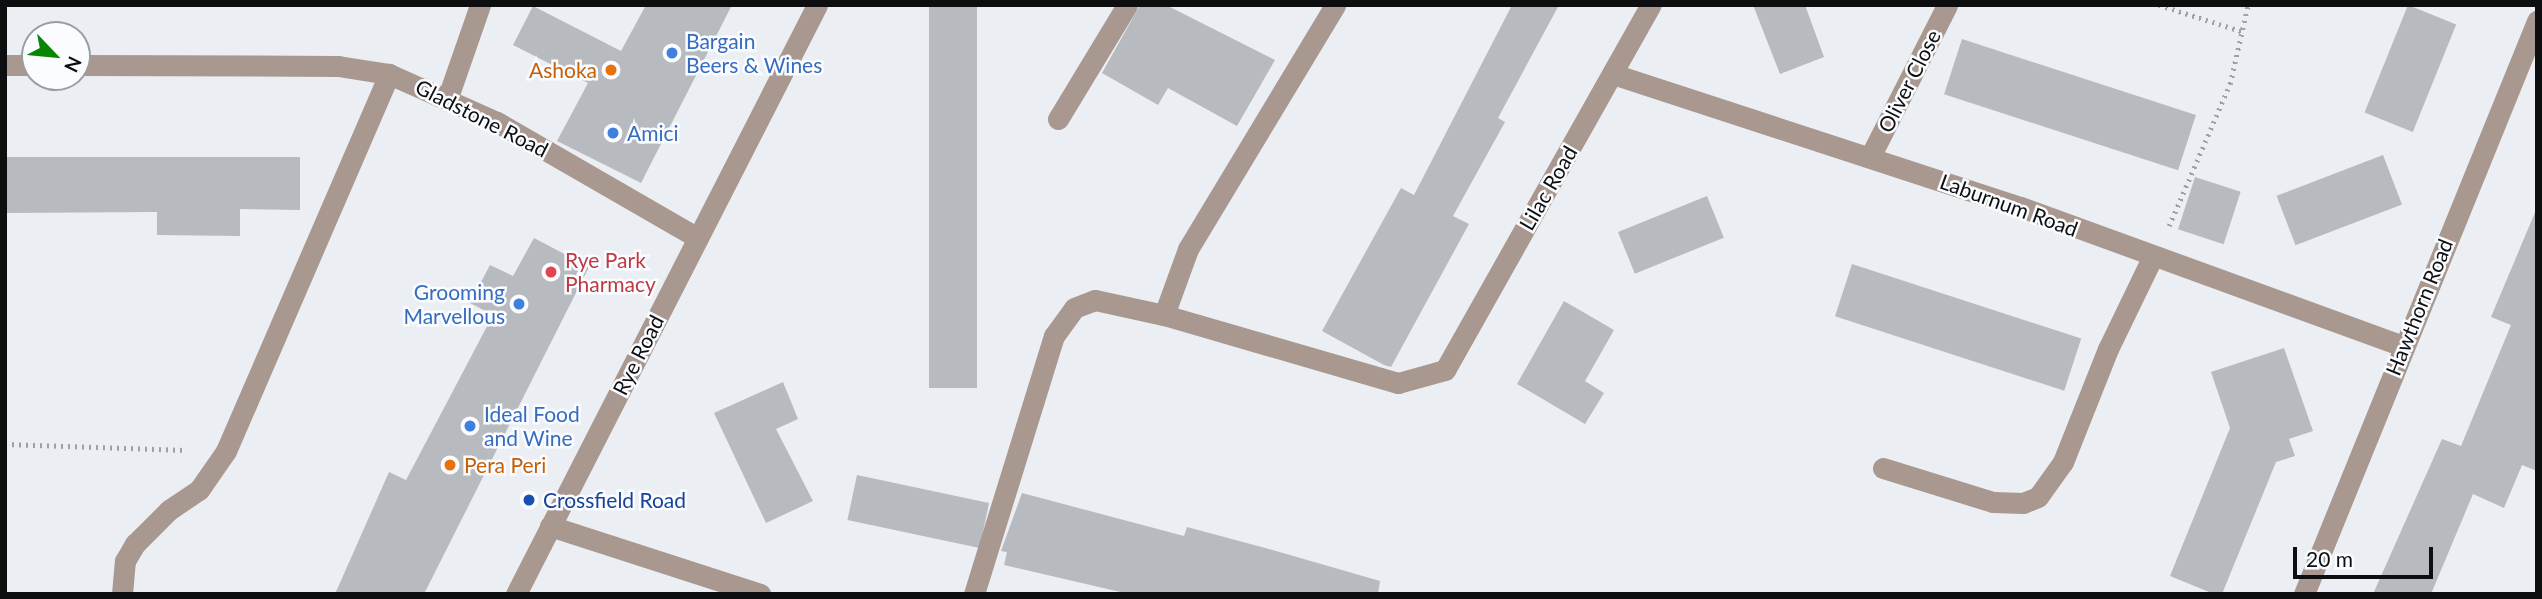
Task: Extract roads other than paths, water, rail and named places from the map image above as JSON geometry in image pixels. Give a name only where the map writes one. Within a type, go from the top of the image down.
[{"type":"street","points":[[448,97],[480,5]]},
{"type":"street","name":"Rye Road","points":[[516,594],[817,5]]},
{"type":"street","points":[[1058,119],[1126,5]]},
{"type":"street","name":"Lilac Road","points":[[1164,315],[1398,383],[1445,370],[1651,5]]},
{"type":"street","name":"Oliver Close","points":[[1870,157],[1947,5]]},
{"type":"street","points":[[974,594],[1036,388],[1063,320],[1074,308],[1095,300],[1164,315],[1188,249],[1330,7]]},
{"type":"street","name":"Hawthorn Road","points":[[2304,594],[2402,346],[2537,20]]},
{"type":"street","name":"Gladstone Road","points":[[91,65],[338,66],[389,74],[448,97],[698,238]]},
{"type":"street","points":[[122,594],[125,561],[135,544],[169,510],[200,490],[226,451],[389,74]]},
{"type":"street","name":"Laburnum Road","points":[[1613,74],[2021,206],[2152,258],[2402,346]]},
{"type":"street","points":[[1883,468],[1993,502],[2023,503],[2038,497],[2056,478],[2108,349],[2152,258]]},
{"type":"street","points":[[550,526],[760,594]]},
{"type":"place","name":"Bargain Beers & Wines","points":[[672,53]]},
{"type":"place","name":"Ashoka","points":[[611,70]]},
{"type":"place","name":"Amici","points":[[613,133]]},
{"type":"place","name":"Rye Park Pharmacy","points":[[551,272]]},
{"type":"place","name":"Grooming Marvellous","points":[[519,304]]},
{"type":"place","name":"Ideal Food and Wine","points":[[470,426]]},
{"type":"place","name":"Pera Peri","points":[[450,465]]},
{"type":"place","name":"Crossfield Road","points":[[529,500]]}]
